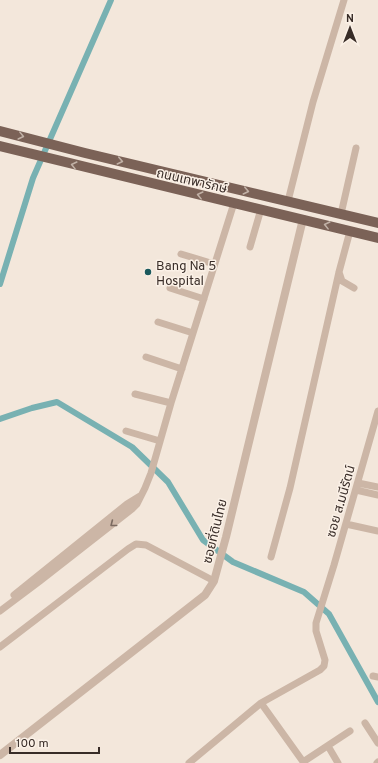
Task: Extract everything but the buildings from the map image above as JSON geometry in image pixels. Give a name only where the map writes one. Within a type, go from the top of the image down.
[{"type":"main road","name":"ถนนเทพารักษ์","points":[[0,131],[378,223]]},
{"type":"main road","name":"ถนนเทพารักษ์","points":[[0,146],[378,238]]},
{"type":"street","points":[[288,201],[313,102],[344,0]]},
{"type":"street","points":[[341,214],[356,148]]},
{"type":"street","points":[[1,607],[98,532],[127,504],[140,496],[145,488],[151,473],[171,403],[234,203]]},
{"type":"street","points":[[250,247],[261,209]]},
{"type":"street","name":"ซอยที่ดินไทย","points":[[0,754],[205,595],[214,581],[303,219]]},
{"type":"street","points":[[271,557],[290,488],[339,272],[350,231]]},
{"type":"street","points":[[181,254],[214,264]]},
{"type":"street","points":[[339,272],[342,281],[354,288]]},
{"type":"street","points":[[170,288],[204,299]]},
{"type":"street","points":[[158,322],[193,333]]},
{"type":"street","points":[[146,357],[182,369]]},
{"type":"street","points":[[136,394],[171,403]]},
{"type":"street","name":"ซอย ส.มนีรัตน์","points":[[262,703],[320,670],[324,666],[325,660],[316,632],[318,617],[325,598],[378,411]]},
{"type":"street","points":[[126,431],[160,441]]},
{"type":"street","points":[[357,486],[378,487]]},
{"type":"street","points":[[357,486],[378,495]]},
{"type":"street","points":[[346,524],[378,531]]},
{"type":"street","points":[[0,647],[128,548],[136,544],[146,545],[214,581]]},
{"type":"street","points":[[189,763],[262,703],[304,763],[350,731]]},
{"type":"street","points":[[365,723],[378,743]]},
{"type":"street","points":[[328,746],[338,763]]},
{"type":"waterway","points":[[0,284],[33,178],[111,0]]},
{"type":"waterway","points":[[0,419],[32,408],[57,402],[132,447],[168,482],[203,540],[233,562],[304,592],[329,614],[378,702]]},
{"type":"place","name":"Bang Na 5 Hospital","points":[[148,272]]}]
